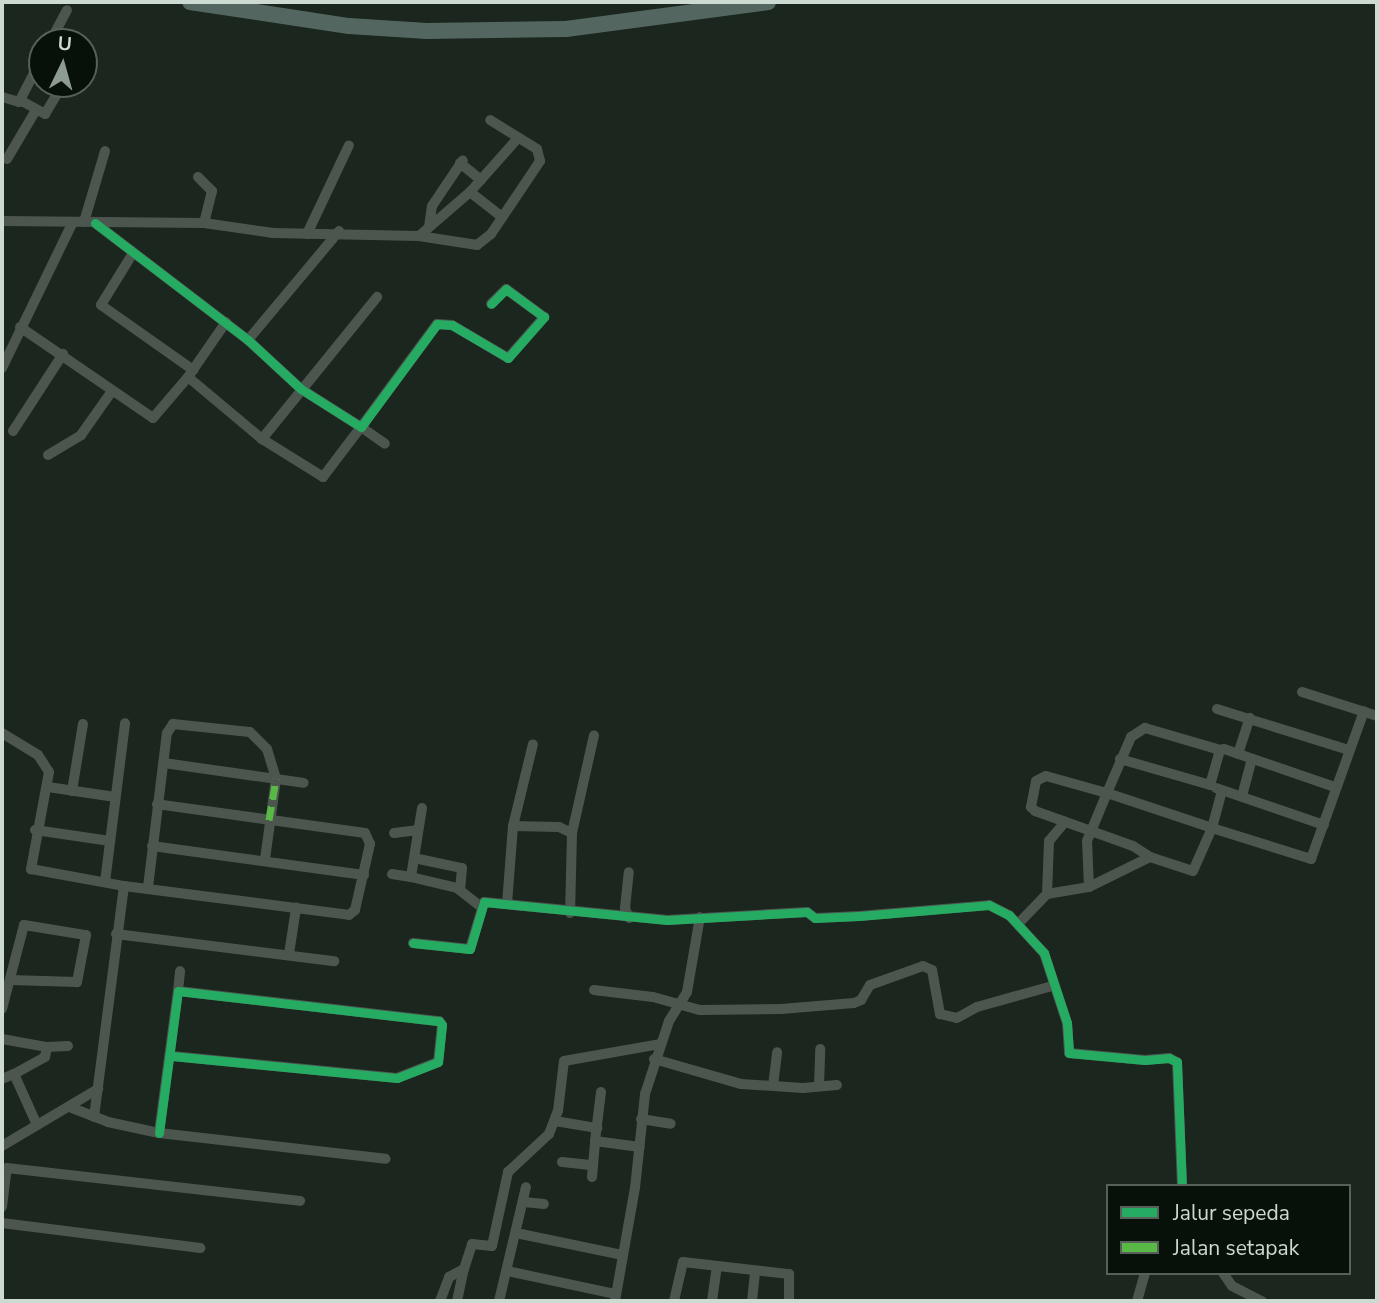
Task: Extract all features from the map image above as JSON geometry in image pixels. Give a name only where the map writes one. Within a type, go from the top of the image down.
[{"type":"highway","points":[[190,2],[336,25],[428,31],[566,29],[768,2]]},
{"type":"highway","points":[[250,2],[335,16],[505,24],[600,18],[722,2]]},
{"type":"street","points":[[57,28],[67,10]]},
{"type":"street","points":[[2,96],[12,103],[20,100],[28,85]]},
{"type":"street","points":[[20,100],[47,113],[55,98]]},
{"type":"street","points":[[7,159],[36,110]]},
{"type":"street","points":[[2,221],[204,223],[307,234],[339,231],[419,236],[477,245],[502,217],[540,161],[537,149],[489,120]]},
{"type":"street","points":[[419,236],[470,192],[518,138]]},
{"type":"street","points":[[307,234],[349,145]]},
{"type":"street","points":[[2,368],[20,327],[84,222],[105,151]]},
{"type":"street","points":[[429,227],[432,206],[462,162],[481,180]]},
{"type":"street","points":[[198,177],[212,191],[204,223]]},
{"type":"street","points":[[470,192],[502,217]]},
{"type":"street","points":[[84,222],[133,253],[226,322],[301,389],[385,444]]},
{"type":"street","points":[[248,340],[339,231]]},
{"type":"street","points":[[133,253],[101,305],[191,373],[262,439],[323,477],[437,324],[452,325],[508,358],[544,317],[506,289],[491,304]]},
{"type":"street","points":[[262,439],[377,297]]},
{"type":"street","points":[[20,327],[153,418],[191,373],[226,322]]},
{"type":"street","points":[[13,431],[63,354]]},
{"type":"street","points":[[48,455],[82,435],[112,391]]},
{"type":"street","points":[[1302,692],[1377,716]]},
{"type":"street","points":[[1217,709],[1349,750]]},
{"type":"street","points":[[1222,791],[1212,828],[1193,870],[1150,858],[1094,831],[1031,807],[1040,777],[1107,793],[1212,828],[1306,860],[1314,856],[1335,787],[1364,711]]},
{"type":"street","points":[[1238,754],[1251,718]]},
{"type":"street","points":[[105,882],[125,723]]},
{"type":"street","points":[[72,790],[83,724]]},
{"type":"street","points":[[148,887],[168,728],[173,724],[245,731],[267,749],[276,779],[265,859]]},
{"type":"street","points":[[1089,887],[1087,841],[1094,831],[1130,737],[1145,728],[1238,754],[1335,787]]},
{"type":"street","points":[[2,733],[38,755],[49,772],[48,787],[35,830],[31,869],[124,886],[351,914],[364,875],[370,844],[365,833],[157,804]]},
{"type":"street","points":[[570,913],[572,832],[594,735]]},
{"type":"street","points":[[507,904],[513,826],[533,744]]},
{"type":"street","points":[[1210,785],[1220,750]]},
{"type":"street","points":[[1120,759],[1210,785],[1324,825]]},
{"type":"street","points":[[1242,796],[1252,759]]},
{"type":"street","points":[[164,763],[304,783]]},
{"type":"street","points":[[48,787],[116,797]]},
{"type":"street","points":[[411,877],[422,808]]},
{"type":"street","points":[[1047,894],[1049,841],[1065,822]]},
{"type":"street","points":[[513,826],[559,827],[572,832]]},
{"type":"street","points":[[35,830],[110,841]]},
{"type":"street","points":[[394,833],[417,831]]},
{"type":"street","points":[[152,846],[265,859],[364,875]]},
{"type":"street","points":[[414,858],[462,868],[460,890]]},
{"type":"street","points":[[1018,924],[1029,907],[1047,894],[1089,887],[1150,858]]},
{"type":"street","points":[[629,872],[625,908],[629,918]]},
{"type":"street","points":[[392,874],[460,890],[481,907]]},
{"type":"street","points":[[94,1117],[124,886]]},
{"type":"street","points":[[412,943],[470,948],[484,902],[629,918],[807,912],[815,918],[989,905],[1018,924],[1044,953],[1052,986],[1067,1023],[1069,1053],[1074,1056],[1169,1058],[1177,1062],[1182,1184]]},
{"type":"street","points":[[289,954],[296,908]]},
{"type":"street","points":[[507,1271],[615,1298],[640,1147],[641,1119],[654,1059],[690,980],[700,917]]},
{"type":"street","points":[[2,1009],[24,925],[86,935],[76,982],[10,980]]},
{"type":"street","points":[[116,934],[334,961]]},
{"type":"street","points":[[594,990],[653,997],[678,1006],[739,1011],[854,1003],[861,1000],[870,985],[923,967],[932,970],[938,1010],[947,1018],[1052,986]]},
{"type":"street","points":[[159,1133],[172,1056],[180,971]]},
{"type":"street","points":[[172,1056],[382,1080],[428,1068],[442,1050],[439,1021],[178,991]]},
{"type":"street","points":[[2,1039],[47,1047],[68,1046]]},
{"type":"street","points":[[492,1246],[508,1172],[549,1134],[555,1121],[563,1064],[568,1057],[660,1044]]},
{"type":"street","points":[[2,1079],[44,1057],[47,1047]]},
{"type":"street","points":[[819,1086],[820,1049]]},
{"type":"street","points":[[774,1086],[777,1052]]},
{"type":"street","points":[[654,1059],[710,1077],[774,1086],[837,1084]]},
{"type":"street","points":[[14,1074],[37,1125]]},
{"type":"street","points":[[2,1146],[72,1108],[98,1089]]},
{"type":"street","points":[[562,1161],[593,1171],[601,1092]]},
{"type":"street","points":[[72,1108],[94,1117],[159,1133],[386,1159]]},
{"type":"street","points":[[641,1119],[671,1124]]},
{"type":"street","points":[[555,1121],[597,1128]]},
{"type":"street","points":[[595,1141],[640,1147]]},
{"type":"street","points":[[2,1207],[4,1168],[300,1201]]},
{"type":"street","points":[[499,1301],[526,1187]]},
{"type":"street","points":[[524,1202],[544,1204]]},
{"type":"street","points":[[2,1223],[200,1248]]},
{"type":"street","points":[[516,1233],[622,1255]]},
{"type":"street","points":[[457,1301],[472,1244],[510,1251]]},
{"type":"street","points":[[674,1301],[681,1263],[791,1276],[789,1301]]},
{"type":"street","points":[[712,1301],[717,1266]]},
{"type":"street","points":[[440,1301],[449,1277],[464,1269]]},
{"type":"street","points":[[752,1301],[755,1272]]},
{"type":"street","points":[[1137,1301],[1144,1275]]},
{"type":"street","points":[[1224,1275],[1231,1286],[1262,1301]]},
{"type":"marked path","points":[[269,820],[276,779]]},
{"type":"cycle path","points":[[95,223],[248,340],[301,389],[361,427],[437,324],[452,325],[508,358],[544,317],[506,289],[491,304]]},
{"type":"cycle path","points":[[413,943],[470,949],[484,902],[667,920],[807,912],[815,918],[859,916],[989,905],[1009,915],[1044,953],[1067,1023],[1069,1053],[1145,1060],[1169,1058],[1177,1062],[1182,1184]]},
{"type":"cycle path","points":[[159,1133],[178,991],[439,1021],[442,1025],[438,1062],[397,1078],[172,1056]]}]
